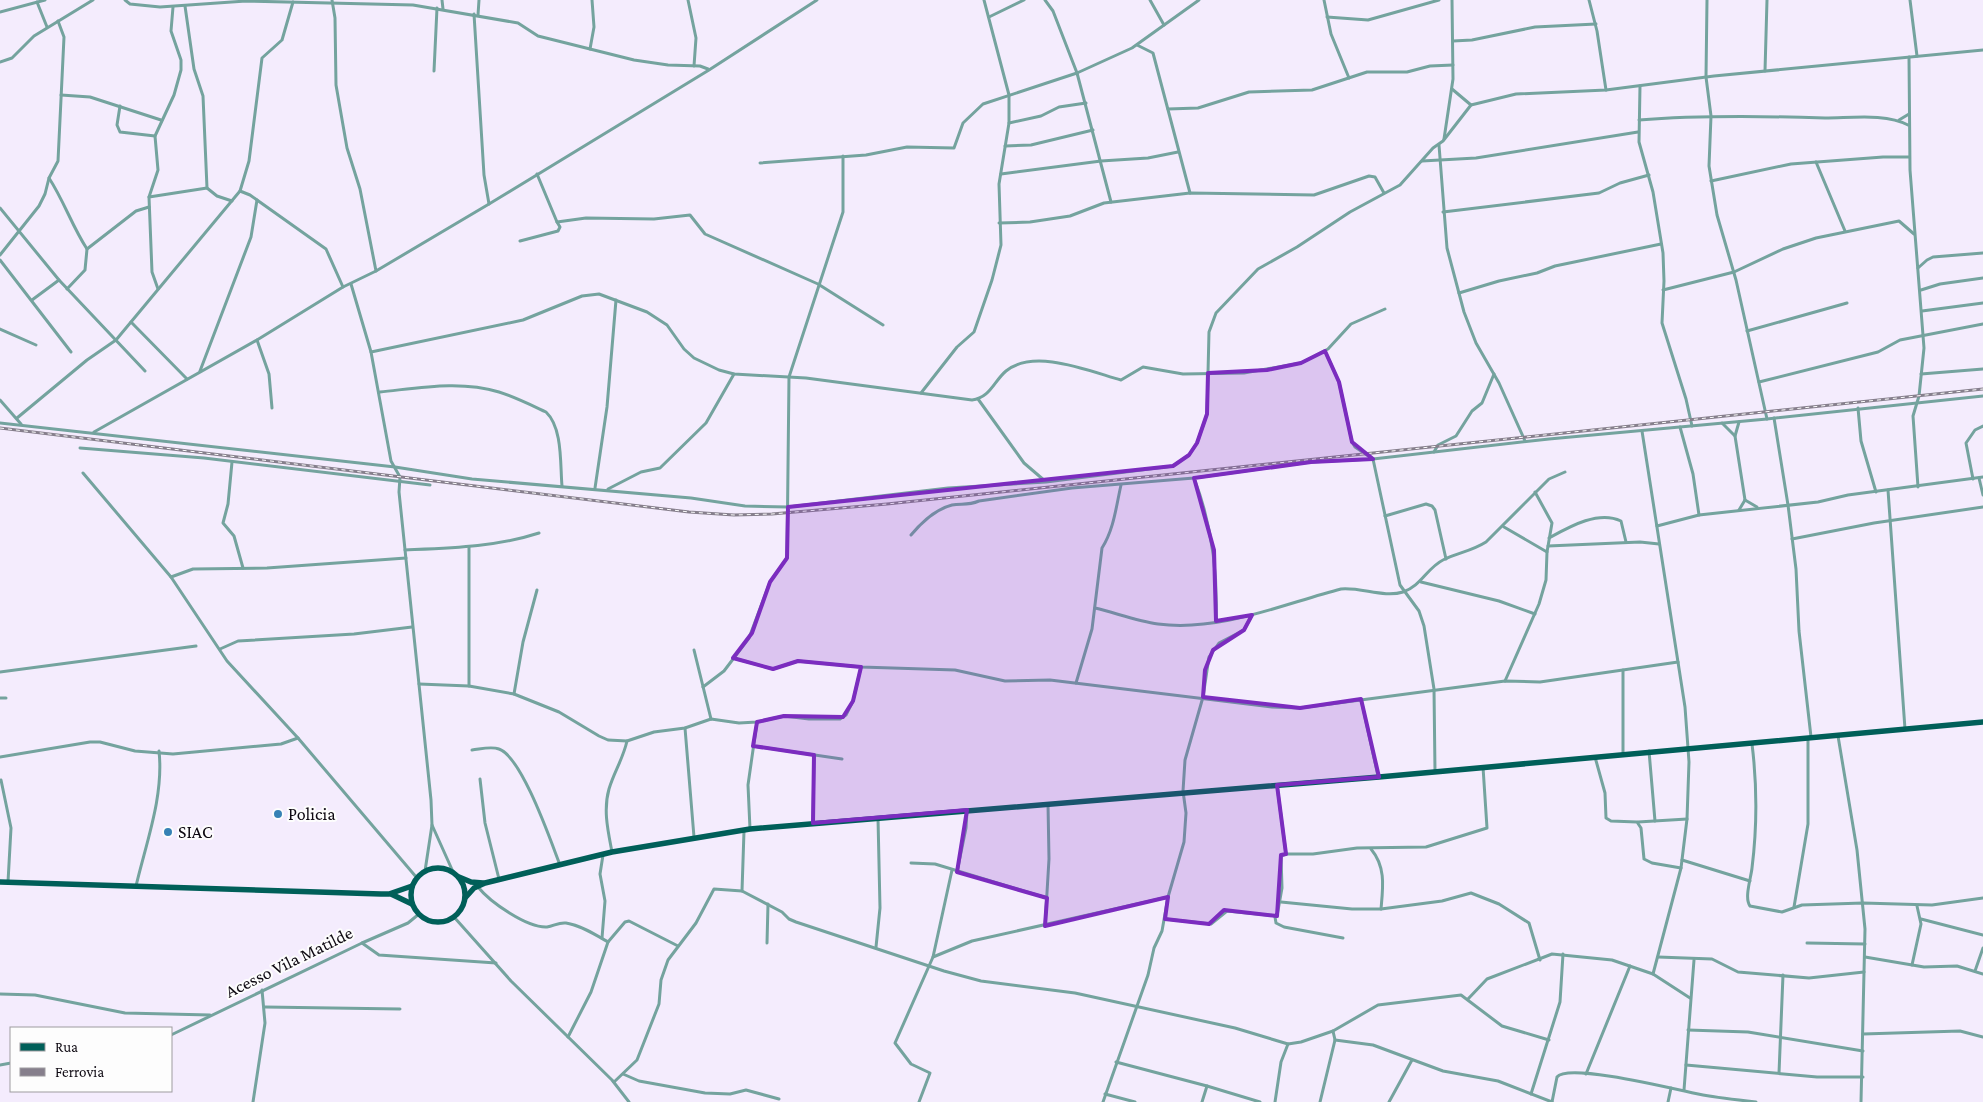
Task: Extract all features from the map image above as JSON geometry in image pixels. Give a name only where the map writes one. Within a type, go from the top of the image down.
[{"type":"main road","points":[[0,882],[389,894],[405,899],[412,904],[419,914],[435,922],[445,921],[454,917],[459,912],[465,898],[478,886],[485,883],[612,852],[747,830],[1048,803],[1379,777],[1483,766],[1983,722]]},
{"type":"main road","points":[[412,904],[412,886],[417,878],[426,871],[436,868],[446,869],[471,882],[485,883]]},
{"type":"main road","points":[[456,875],[464,890],[465,898]]},
{"type":"main road","points":[[389,894],[412,886]]},
{"type":"street","points":[[0,12],[44,0]]},
{"type":"street","points":[[0,62],[12,58],[29,40],[47,27],[93,0]]},
{"type":"street","points":[[125,0],[130,4],[141,6],[173,7],[246,1],[413,5],[476,14],[518,23],[538,36],[634,60],[694,66],[709,70]]},
{"type":"street","points":[[442,0],[443,9]]},
{"type":"street","points":[[480,0],[476,14],[484,175],[489,204]]},
{"type":"street","points":[[590,49],[594,27],[592,0]]},
{"type":"street","points":[[688,0],[696,38],[694,66]]},
{"type":"street","points":[[94,432],[257,340],[343,287],[376,271],[489,204],[709,70],[817,0]]},
{"type":"street","points":[[920,394],[957,347],[974,332],[999,254],[1001,174],[1009,123],[1010,95],[984,0]]},
{"type":"street","points":[[989,17],[1024,0]]},
{"type":"street","points":[[1045,0],[1053,11],[1077,73],[1111,202]]},
{"type":"street","points":[[1150,0],[1164,24]]},
{"type":"street","points":[[760,163],[843,156],[907,147],[952,148],[966,118],[983,104],[1077,73],[1136,45],[1194,1],[1199,0]]},
{"type":"street","points":[[1324,0],[1327,18],[1349,78]]},
{"type":"street","points":[[1327,18],[1368,20],[1439,0]]},
{"type":"street","points":[[1443,141],[1452,89],[1452,0]]},
{"type":"street","points":[[1590,0],[1596,24],[1606,90]]},
{"type":"street","points":[[1707,0],[1706,77],[1710,116],[1708,156],[1711,181],[1717,215],[1734,272],[1767,419]]},
{"type":"street","points":[[1765,71],[1767,0]]},
{"type":"street","points":[[1910,0],[1917,56]]},
{"type":"street","points":[[37,2],[47,27]]},
{"type":"street","points":[[16,418],[87,360],[116,340],[240,191],[249,161],[262,58],[282,40],[293,2]]},
{"type":"street","points":[[333,2],[336,85],[347,148],[360,189],[376,271]]},
{"type":"street","points":[[184,6],[194,69],[203,96],[206,188]]},
{"type":"street","points":[[158,289],[152,272],[148,197],[158,170],[155,136],[174,95],[181,70],[181,60],[171,31],[173,7]]},
{"type":"street","points":[[434,71],[437,8]]},
{"type":"street","points":[[0,254],[39,206],[46,194],[49,178],[59,156],[64,37],[58,21]]},
{"type":"street","points":[[1453,41],[1472,40],[1535,27],[1596,24]]},
{"type":"street","points":[[1136,45],[1153,54],[1190,193]]},
{"type":"street","points":[[0,423],[395,467],[472,479],[595,488],[745,506],[788,507],[948,488],[1046,482],[1173,466],[1189,455],[1197,443],[1207,414],[1211,323],[1216,313],[1250,275],[1350,212],[1400,185],[1412,174],[1421,161],[1443,141],[1470,105],[1516,94],[1606,90],[1706,77],[1983,50]]},
{"type":"street","points":[[1909,57],[1909,157],[1924,337],[1921,374],[1913,427],[1918,487]]},
{"type":"street","points":[[1168,109],[1198,108],[1249,92],[1312,90],[1367,72],[1407,72],[1430,66],[1453,66]]},
{"type":"street","points":[[1640,86],[1639,132],[1649,175],[1664,273],[1661,308],[1663,329],[1686,399],[1692,426]]},
{"type":"street","points":[[1452,89],[1470,105]]},
{"type":"street","points":[[61,95],[90,97],[161,120]]},
{"type":"street","points":[[1009,123],[1041,116],[1059,107],[1086,103]]},
{"type":"street","points":[[120,106],[117,125],[120,132],[155,136]]},
{"type":"street","points":[[1899,120],[1909,114]]},
{"type":"street","points":[[1639,120],[1710,116],[1899,120],[1908,125]]},
{"type":"street","points":[[1005,146],[1031,145],[1093,130]]},
{"type":"street","points":[[1421,161],[1476,158],[1639,132]]},
{"type":"street","points":[[1439,144],[1447,248],[1459,293],[1471,331],[1526,441]]},
{"type":"street","points":[[1001,174],[1101,161],[1148,158],[1178,152]]},
{"type":"street","points":[[703,687],[721,674],[752,633],[770,582],[787,558],[788,377],[802,341],[818,284],[844,207],[843,156]]},
{"type":"street","points":[[1711,181],[1778,166],[1909,157]]},
{"type":"street","points":[[1816,162],[1845,231]]},
{"type":"street","points":[[520,241],[558,231],[560,227],[537,174]]},
{"type":"street","points":[[1443,212],[1599,193],[1620,183],[1649,175]]},
{"type":"street","points":[[1000,223],[1030,222],[1070,216],[1099,204],[1190,193],[1314,195],[1369,176],[1376,177],[1384,193]]},
{"type":"street","points":[[49,178],[63,200],[64,211],[87,249],[85,270],[67,288]]},
{"type":"street","points":[[148,197],[206,188],[217,196],[232,201]]},
{"type":"street","points":[[240,191],[257,200],[326,249],[343,287]]},
{"type":"street","points":[[200,371],[251,238],[257,200]]},
{"type":"street","points":[[87,249],[136,211],[149,207]]},
{"type":"street","points":[[0,208],[18,233],[59,280],[146,372]]},
{"type":"street","points":[[557,222],[586,218],[654,219],[690,215],[705,234],[818,284],[883,325]]},
{"type":"street","points":[[1663,290],[1734,272],[1783,249],[1845,231],[1896,220],[1914,235]]},
{"type":"street","points":[[1459,293],[1499,281],[1537,273],[1554,266],[1661,244]]},
{"type":"street","points":[[1918,269],[1930,258],[1983,253]]},
{"type":"street","points":[[0,260],[71,352]]},
{"type":"street","points":[[1921,290],[1940,284],[1983,278]]},
{"type":"street","points":[[32,300],[59,280]]},
{"type":"street","points":[[351,284],[371,352],[392,460],[400,481],[432,825],[426,871]]},
{"type":"street","points":[[371,352],[523,320],[590,294],[599,294],[647,312],[667,325],[684,349],[694,358],[719,370],[734,374],[788,377],[920,394],[978,399],[986,395],[1005,372],[1021,362],[1030,360],[1073,367],[1120,380],[1143,367],[1183,374],[1244,373],[1301,363],[1325,351],[1351,324],[1385,309]]},
{"type":"street","points":[[595,488],[607,407],[616,300]]},
{"type":"street","points":[[1747,331],[1848,303]]},
{"type":"street","points":[[1922,311],[1946,306],[1983,303]]},
{"type":"street","points":[[131,322],[187,379]]},
{"type":"street","points":[[1759,382],[1866,356],[1900,340],[1924,337],[1983,324]]},
{"type":"street","points":[[0,329],[36,345]]},
{"type":"street","points":[[257,340],[268,374],[272,408]]},
{"type":"street","points":[[1325,351],[1339,382],[1352,442],[1355,447],[1373,459],[1400,586],[1422,618],[1434,689],[1434,771]]},
{"type":"street","points":[[1921,374],[1983,369]]},
{"type":"street","points":[[608,490],[641,472],[657,470],[666,463],[706,423],[734,374]]},
{"type":"street","points":[[1434,452],[1438,445],[1456,436],[1472,411],[1482,403],[1494,374]]},
{"type":"street","points":[[380,392],[452,385],[474,386],[500,392],[546,412],[550,416],[558,438],[562,486]]},
{"type":"street","points":[[911,535],[920,525],[951,505],[967,505],[979,501],[1072,488],[1194,478],[1311,462],[1373,459],[1526,441],[1739,422],[1916,401],[1983,396]]},
{"type":"street","points":[[978,399],[1024,463],[1046,482]]},
{"type":"street","points":[[0,400],[22,425]]},
{"type":"street","points":[[1858,408],[1861,441],[1876,492]]},
{"type":"street","points":[[1774,418],[1792,540],[1810,738],[1808,824],[1794,907]]},
{"type":"street","points":[[1739,422],[1735,436],[1745,500],[1740,510]]},
{"type":"street","points":[[1722,423],[1735,436]]},
{"type":"street","points":[[1973,478],[1966,444],[1975,430],[1983,426]]},
{"type":"street","points":[[1680,427],[1693,474],[1699,515]]},
{"type":"street","points":[[1642,430],[1685,707],[1689,762],[1687,819],[1681,868],[1653,974]]},
{"type":"street","points":[[80,448],[232,462],[430,485]]},
{"type":"street","points":[[232,462],[228,508],[223,523],[234,536],[243,568]]},
{"type":"street","points":[[1095,608],[1156,624],[1179,625],[1252,615],[1342,589],[1352,588],[1387,594],[1403,592],[1421,582],[1436,564],[1473,550],[1504,527],[1549,479],[1565,472]]},
{"type":"street","points":[[83,473],[171,577],[227,661],[298,738],[417,878]]},
{"type":"street","points":[[1657,526],[1699,515],[1788,505],[1981,477],[1983,495]]},
{"type":"street","points":[[1194,478],[1202,501],[1214,550],[1218,586],[1216,621]]},
{"type":"street","points":[[1076,684],[1095,608],[1102,548],[1109,539],[1113,525],[1120,485]]},
{"type":"street","points":[[1888,490],[1905,729]]},
{"type":"street","points":[[1505,681],[1535,614],[1546,580],[1551,520],[1535,492]]},
{"type":"street","points":[[1745,500],[1758,508]]},
{"type":"street","points":[[1385,516],[1426,504],[1432,506],[1435,510],[1446,559]]},
{"type":"street","points":[[1792,540],[1890,521],[1983,507]]},
{"type":"street","points":[[1549,538],[1577,522],[1610,518],[1621,521],[1626,542]]},
{"type":"street","points":[[1504,527],[1547,552]]},
{"type":"street","points":[[405,550],[469,547],[513,542],[539,533]]},
{"type":"street","points":[[1548,546],[1626,542],[1659,544]]},
{"type":"street","points":[[469,547],[469,686]]},
{"type":"street","points":[[171,577],[193,569],[243,568],[406,558]]},
{"type":"street","points":[[1421,582],[1499,601],[1535,614]]},
{"type":"street","points":[[514,694],[523,642],[538,590]]},
{"type":"street","points":[[1103,1102],[1165,919],[1168,897],[1184,842],[1186,813],[1182,792],[1187,749],[1203,697],[1205,670],[1213,650],[1219,643],[1244,630],[1252,615]]},
{"type":"street","points":[[220,649],[238,641],[354,634],[412,626]]},
{"type":"street","points":[[0,672],[196,646]]},
{"type":"street","points":[[694,650],[710,718]]},
{"type":"street","points":[[733,658],[776,669],[798,661],[861,667],[955,670],[1005,681],[1041,680],[1203,697],[1272,707],[1300,708],[1505,681],[1540,682],[1678,662]]},
{"type":"street","points":[[419,684],[469,686],[514,694],[559,712],[608,740],[627,741],[654,732],[685,728],[710,718],[732,722],[757,722],[784,716],[809,719],[843,717],[853,701],[861,667]]},
{"type":"street","points":[[1623,670],[1623,754]]},
{"type":"street","points":[[0,698],[6,698]]},
{"type":"street","points":[[1361,699],[1379,777]]},
{"type":"street","points":[[742,891],[748,791],[757,722]]},
{"type":"street","points":[[685,728],[694,838]]},
{"type":"street","points":[[1838,735],[1857,850],[1863,903],[1865,957],[1862,1102]]},
{"type":"street","points":[[0,757],[90,742],[100,742],[139,751],[179,754],[281,744],[298,738]]},
{"type":"street","points":[[612,852],[605,812],[606,799],[609,787],[624,756],[627,741]]},
{"type":"street","points":[[1752,743],[1755,803],[1747,900],[1750,906],[1778,912],[1788,911],[1794,907],[1863,903],[1917,906],[1946,905],[1983,898]]},
{"type":"street","points":[[753,746],[842,759]]},
{"type":"street","points":[[472,750],[497,749],[510,758],[542,816],[560,865]]},
{"type":"street","points":[[135,887],[158,788],[161,769],[159,751]]},
{"type":"street","points":[[1649,751],[1655,820]]},
{"type":"street","points":[[813,824],[814,755]]},
{"type":"street","points":[[1595,756],[1604,793],[1606,818],[1611,821],[1637,822],[1687,819]]},
{"type":"street","points":[[1343,938],[1284,927],[1276,923],[1275,917],[1281,902],[1281,856],[1286,854],[1371,848],[1426,847],[1487,828],[1483,766]]},
{"type":"street","points":[[480,779],[485,823],[499,879]]},
{"type":"street","points":[[0,780],[10,828],[8,882]]},
{"type":"street","points":[[1277,785],[1286,854]]},
{"type":"street","points":[[1045,926],[1050,831],[1048,803]]},
{"type":"street","points":[[956,872],[966,828],[967,810]]},
{"type":"street","points":[[876,947],[880,908],[878,818]]},
{"type":"street","points":[[1637,822],[1641,828],[1644,859],[1652,863],[1681,868]]},
{"type":"street","points":[[432,825],[456,875]]},
{"type":"street","points":[[1371,848],[1381,863],[1383,884],[1381,909]]},
{"type":"street","points":[[602,938],[605,901],[600,874],[603,854]]},
{"type":"street","points":[[1682,860],[1750,881]]},
{"type":"street","points":[[911,863],[935,864],[956,872],[1047,898]]},
{"type":"street","points":[[919,1102],[930,1073],[911,1064],[896,1047],[895,1043],[927,966],[933,958],[952,870]]},
{"type":"street","points":[[478,886],[496,904],[530,923],[548,927],[564,922],[608,942]]},
{"type":"street","points":[[614,1082],[637,1060],[644,1046],[651,1021],[660,1004],[663,972],[678,946],[700,917],[714,889],[742,891],[782,912],[789,919],[876,947],[927,966],[982,981],[1075,993],[1235,1028],[1288,1044],[1302,1042],[1333,1031],[1349,1024],[1374,1007],[1384,1003],[1458,994],[1468,999],[1502,1026],[1549,1040]]},
{"type":"street","points":[[1281,902],[1352,909],[1381,909],[1442,901],[1474,893],[1499,904],[1529,923],[1540,960]]},
{"type":"street","points":[[933,958],[972,941],[1168,897]]},
{"type":"street","points":[[767,943],[768,904]]},
{"type":"street","points":[[1912,965],[1921,919],[1917,906]]},
{"type":"street","points":[[1165,919],[1211,924],[1227,911],[1275,917]]},
{"type":"street","name":"Acesso Vila Matilde","points":[[172,1035],[210,1015],[362,942],[408,923],[419,914]]},
{"type":"street","points":[[454,917],[496,963],[614,1082],[630,1102]]},
{"type":"street","points":[[1921,919],[1983,935]]},
{"type":"street","points":[[568,1037],[591,992],[608,942],[625,922],[629,921],[678,946]]},
{"type":"street","points":[[362,942],[379,955],[496,963]]},
{"type":"street","points":[[1807,943],[1865,944]]},
{"type":"street","points":[[1975,971],[1983,948]]},
{"type":"street","points":[[1468,999],[1487,979],[1512,968],[1540,960],[1549,954],[1612,960],[1653,974],[1690,998]]},
{"type":"street","points":[[1531,1094],[1549,1040],[1561,995],[1563,954]]},
{"type":"street","points":[[1658,957],[1717,960],[1738,972],[1814,978],[1864,972]]},
{"type":"street","points":[[1865,957],[1932,968],[1957,966],[1983,974]]},
{"type":"street","points":[[1684,1090],[1694,960]]},
{"type":"street","points":[[1586,1074],[1630,966]]},
{"type":"street","points":[[1779,1073],[1783,975]]},
{"type":"street","points":[[253,1102],[264,1032],[265,1007],[262,990]]},
{"type":"street","points":[[0,994],[35,995],[125,1013],[210,1015]]},
{"type":"street","points":[[265,1007],[400,1010]]},
{"type":"street","points":[[1688,1030],[1748,1032],[1863,1051]]},
{"type":"street","points":[[1320,1102],[1335,1040],[1333,1031]]},
{"type":"street","points":[[1863,1034],[1960,1031],[1983,1037]]},
{"type":"street","points":[[1335,1040],[1374,1046],[1443,1071],[1498,1081],[1552,1102],[1559,1074],[1586,1074],[1653,1082],[1671,1088],[1756,1102]]},
{"type":"street","points":[[1275,1102],[1281,1062],[1288,1044]]},
{"type":"street","points":[[1389,1102],[1412,1060]]},
{"type":"street","points":[[1116,1062],[1260,1102]]},
{"type":"street","points":[[1686,1066],[1863,1077]]},
{"type":"street","points":[[623,1074],[638,1082],[705,1093],[730,1094],[746,1090],[779,1099]]},
{"type":"street","points":[[1202,1102],[1207,1086]]},
{"type":"street","points":[[1668,1102],[1671,1088]]},
{"type":"street","points":[[1105,1094],[1135,1102]]},
{"type":"highlighted area","points":[[1325,351],[1339,382],[1352,442],[1373,459],[1311,462],[1194,478],[1214,550],[1216,621],[1252,615],[1244,630],[1213,650],[1205,670],[1203,697],[1300,708],[1361,699],[1379,777],[1277,785],[1286,854],[1281,855],[1277,916],[1224,910],[1209,924],[1165,919],[1168,897],[1045,926],[1047,898],[957,872],[967,810],[813,823],[814,755],[753,746],[757,722],[784,716],[843,717],[853,701],[861,667],[798,661],[773,669],[733,658],[752,633],[770,582],[787,558],[788,507],[1173,466],[1189,455],[1197,443],[1207,414],[1208,373],[1267,370],[1301,363]]},
{"type":"railway","points":[[0,428],[689,512],[734,515],[772,514],[887,504],[1983,389]]},
{"type":"place","name":"Policia","points":[[278,814]]},
{"type":"place","name":"SIAC","points":[[168,832]]}]
